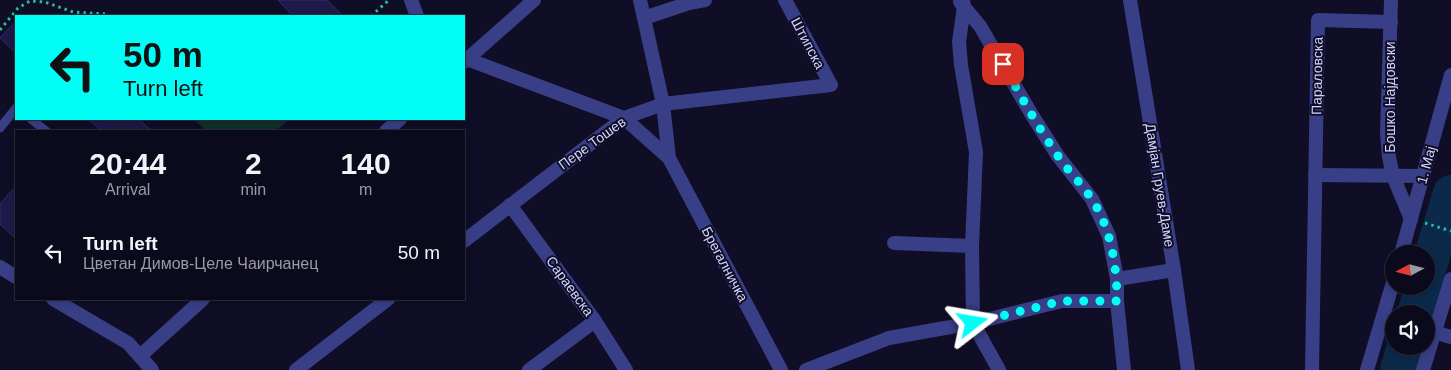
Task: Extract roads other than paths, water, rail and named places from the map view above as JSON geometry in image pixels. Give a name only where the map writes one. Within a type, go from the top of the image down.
[{"type":"street","points":[[411,0],[417,15]]},
{"type":"street","points":[[465,60],[534,0]]},
{"type":"street","name":"Брегалничка","points":[[640,0],[663,104],[669,158]]},
{"type":"street","points":[[644,18],[689,3],[705,0]]},
{"type":"street","name":"Штипска","points":[[785,0],[831,85]]},
{"type":"street","name":"Дамјан Груев-Даме","points":[[1130,0],[1174,270],[1188,370]]},
{"type":"street","name":"Бошко Најдовски","points":[[1391,0],[1387,134],[1393,176],[1416,220]]},
{"type":"street","points":[[961,2],[958,42],[976,152],[972,246],[973,323],[999,370]]},
{"type":"street","points":[[961,2],[980,26],[1058,156],[1092,199],[1109,236],[1117,279],[1117,301],[1124,370]]},
{"type":"street","name":"Параловска","points":[[1312,370],[1318,20],[1390,22]]},
{"type":"street","name":"Брегалничка","points":[[465,60],[624,118],[669,158],[781,370]]},
{"type":"street","name":"1. Мај","points":[[1405,245],[1416,220],[1423,176],[1451,75]]},
{"type":"street","name":"Пере Тошев","points":[[465,240],[624,118],[663,104],[831,85]]},
{"type":"street","points":[[387,130],[399,120]]},
{"type":"street","points":[[1315,174],[1423,176]]},
{"type":"street","name":"Сараевска","points":[[510,205],[595,321],[626,370]]},
{"type":"street","points":[[894,243],[972,246]]},
{"type":"street","points":[[0,267],[15,276]]},
{"type":"street","points":[[1117,279],[1174,270]]},
{"type":"street","points":[[1435,329],[1451,279]]},
{"type":"street","points":[[1367,370],[1389,295]]},
{"type":"street","points":[[55,300],[128,343],[152,370]]},
{"type":"street","points":[[140,356],[202,300]]},
{"type":"street","points":[[296,370],[387,300]]},
{"type":"street","points":[[806,370],[889,338],[973,323],[1062,301],[1117,301]]},
{"type":"street","points":[[529,370],[595,321]]},
{"type":"street","points":[[1435,332],[1451,336]]},
{"type":"street","points":[[1422,370],[1427,355]]},
{"type":"lane","points":[[0,128],[15,109]]},
{"type":"lane","points":[[33,120],[45,130]]},
{"type":"waterway","points":[[1435,246],[1451,193]]},
{"type":"waterway","points":[[1418,305],[1420,295]]},
{"type":"waterway","points":[[1398,370],[1402,355]]}]
